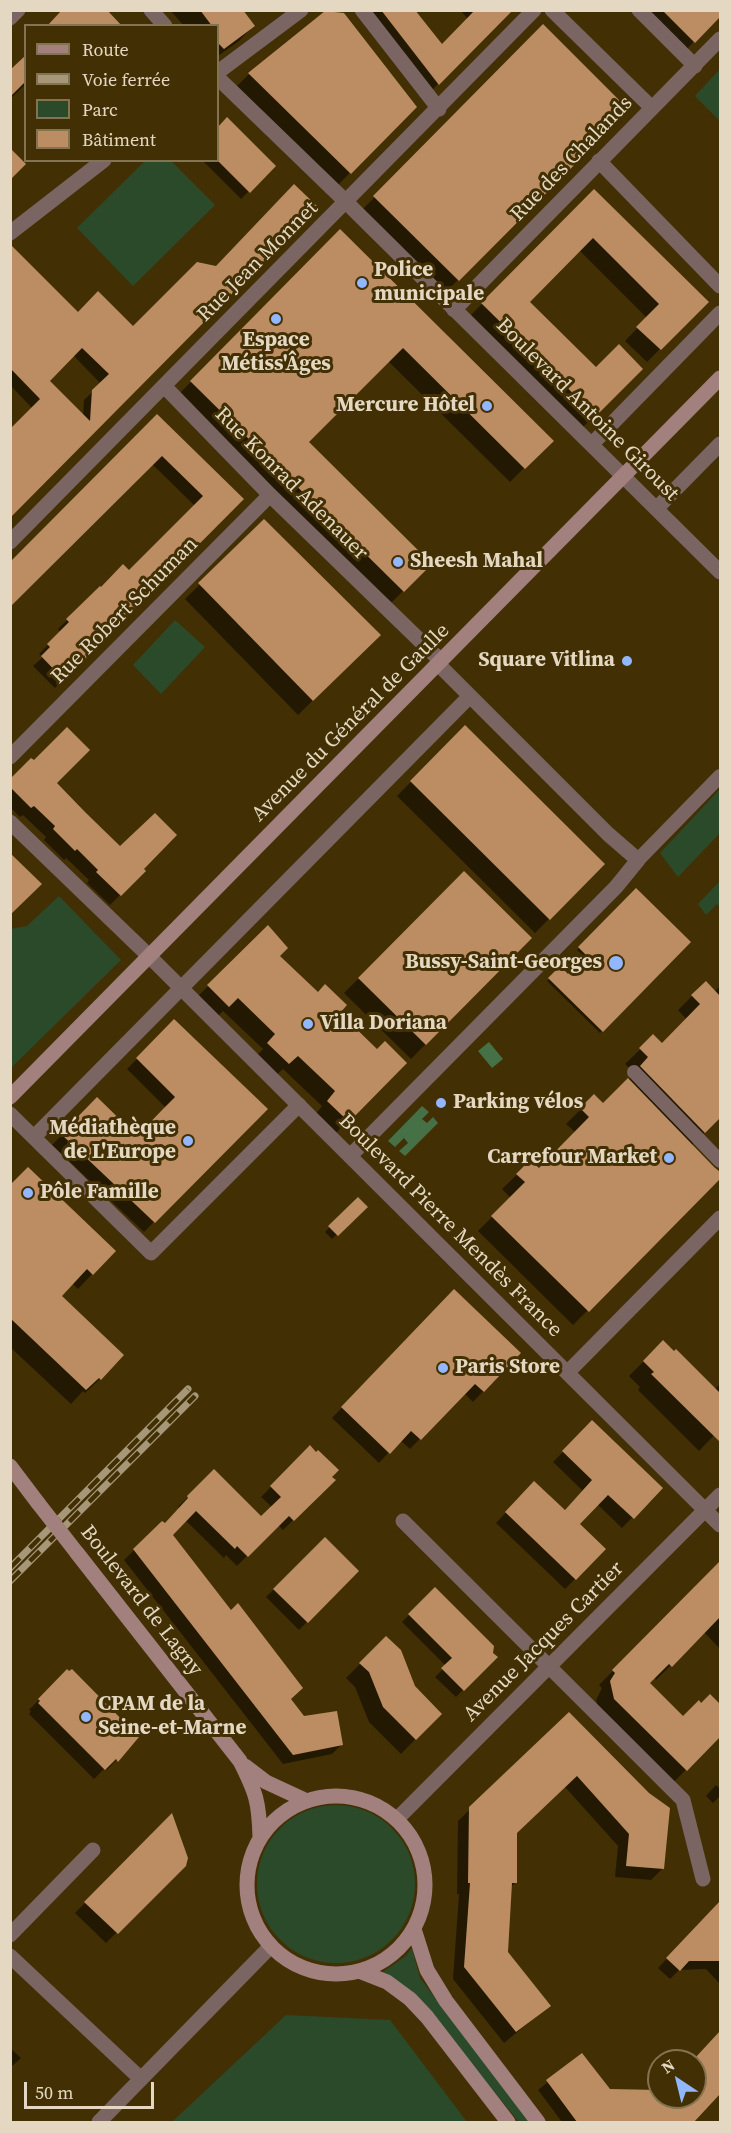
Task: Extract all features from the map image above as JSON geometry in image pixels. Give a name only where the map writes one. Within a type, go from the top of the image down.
[{"type":"main road","name":"Avenue du Général de Gaulle","points":[[10,1097],[720,378]]},
{"type":"main road","name":"Boulevard de Lagny","points":[[10,1466],[240,1761],[255,1790],[259,1806],[260,1837]]},
{"type":"main road","name":"Boulevard de Lagny","points":[[240,1761],[266,1782],[307,1801]]},
{"type":"main road","points":[[333,1795],[356,1797],[377,1805],[397,1819],[412,1836],[422,1858],[426,1882],[423,1906],[414,1929],[399,1948],[381,1962],[359,1971],[335,1974],[312,1971],[290,1961],[271,1946],[258,1929],[250,1909],[247,1887],[249,1865],[260,1837],[270,1825],[288,1809],[307,1801],[333,1795]]},
{"type":"main road","points":[[414,1929],[426,1970],[446,2001],[538,2122]]},
{"type":"main road","points":[[359,1971],[387,1982],[410,1998],[508,2122]]},
{"type":"street","points":[[10,18],[18,10]]},
{"type":"street","points":[[150,10],[163,24]]},
{"type":"street","points":[[219,71],[301,10]]},
{"type":"street","points":[[362,10],[439,109]]},
{"type":"street","name":"Rue Jean Monnet","points":[[10,543],[534,10]]},
{"type":"street","points":[[552,10],[652,108]]},
{"type":"street","points":[[639,10],[695,66]]},
{"type":"street","name":"Rue des Chalands","points":[[454,310],[720,39]]},
{"type":"street","name":"Boulevard Antoine Giroust","points":[[219,79],[720,572]]},
{"type":"street","points":[[599,161],[720,286]]},
{"type":"street","points":[[10,233],[101,162]]},
{"type":"street","points":[[592,444],[720,313]]},
{"type":"street","name":"Rue Konrad Adenauer","points":[[165,387],[470,696],[608,834],[638,860]]},
{"type":"street","points":[[657,508],[720,444]]},
{"type":"street","name":"Rue Robert Schuman","points":[[10,757],[270,495]]},
{"type":"street","points":[[34,1137],[470,696]]},
{"type":"street","points":[[350,1156],[616,887],[638,860],[720,776]]},
{"type":"street","name":"Boulevard Pierre Mendès France","points":[[10,822],[182,988],[720,1525]]},
{"type":"street","points":[[634,1072],[720,1161]]},
{"type":"street","points":[[10,1113],[151,1253],[300,1105]]},
{"type":"street","points":[[567,1372],[720,1218]]},
{"type":"street","name":"Avenue Jacques Cartier","points":[[397,1819],[720,1496]]},
{"type":"street","points":[[403,1521],[683,1800],[703,1879]]},
{"type":"street","points":[[10,1935],[93,1850]]},
{"type":"street","points":[[99,2122],[271,1946]]},
{"type":"street","points":[[10,1956],[141,2079]]},
{"type":"green space","points":[[720,69],[720,121],[695,96]]},
{"type":"green space","points":[[144,162],[172,162],[215,205],[133,286],[77,228]]},
{"type":"green space","points":[[175,620],[205,647],[161,694],[133,665]]},
{"type":"green space","points":[[720,789],[720,833],[678,877],[660,853]]},
{"type":"green space","points":[[720,881],[720,907],[717,904],[706,915],[698,904]]},
{"type":"green space","points":[[59,896],[121,960],[11,1068],[11,929],[27,926]]},
{"type":"green space","points":[[489,1042],[503,1059],[492,1068],[478,1051]]},
{"type":"green space","points":[[422,1106],[429,1112],[422,1119],[427,1123],[433,1117],[438,1123],[405,1156],[399,1151],[408,1143],[404,1138],[395,1147],[388,1141]]},
{"type":"green space","points":[[336,1805],[351,1806],[366,1811],[380,1818],[392,1828],[402,1840],[409,1854],[414,1869],[414,1899],[409,1914],[402,1928],[392,1940],[380,1950],[366,1957],[351,1962],[336,1963],[321,1962],[306,1957],[292,1950],[280,1940],[270,1928],[263,1914],[258,1899],[257,1884],[258,1869],[263,1854],[270,1840],[280,1828],[292,1818],[306,1811],[321,1806]]},
{"type":"green space","points":[[412,1948],[420,1978],[529,2122],[519,2122],[435,2020],[380,1974],[406,1956]]},
{"type":"green space","points":[[286,2015],[390,2020],[467,2122],[172,2122]]},
{"type":"building","points":[[62,10],[107,10],[120,24],[49,24]]},
{"type":"building","points":[[200,10],[243,10],[255,26],[224,49],[219,44],[219,24],[210,24]]},
{"type":"building","points":[[381,10],[415,10],[442,44],[475,10],[513,10],[439,85]]},
{"type":"building","points":[[662,10],[720,10],[720,17],[695,43]]},
{"type":"building","points":[[325,11],[344,13],[417,107],[351,174],[248,73]]},
{"type":"building","points":[[543,24],[629,110],[459,281],[373,196]]},
{"type":"building","points":[[24,57],[24,83],[10,97],[10,70]]},
{"type":"building","points":[[227,117],[276,166],[250,193],[219,162],[219,126]]},
{"type":"building","points":[[10,148],[26,164],[10,180]]},
{"type":"building","points":[[294,184],[318,207],[10,518],[10,429],[40,399],[10,368],[10,244],[78,312],[98,291],[133,326],[197,262],[216,266]],"holes":[[[82,348],[109,374],[92,390],[90,421],[50,381]]]},
{"type":"building","points":[[594,189],[709,302],[661,350],[636,327],[659,304],[593,238],[530,302],[596,367],[619,344],[643,369],[596,416],[481,303]]},
{"type":"building","points":[[340,229],[554,441],[525,469],[403,348],[309,442],[432,564],[404,592],[190,381]]},
{"type":"building","points":[[157,414],[244,499],[64,680],[41,656],[50,647],[47,644],[69,622],[66,619],[123,564],[129,570],[203,496],[162,456],[10,607],[10,562]]},
{"type":"building","points":[[264,519],[381,635],[313,701],[198,583]]},
{"type":"building","points":[[465,725],[605,864],[550,920],[410,781]]},
{"type":"building","points":[[67,727],[90,750],[57,783],[85,812],[120,846],[155,813],[177,835],[121,896],[96,872],[98,870],[77,849],[75,851],[53,829],[55,826],[34,806],[31,808],[10,787],[10,779],[31,758],[34,760]]},
{"type":"building","points":[[10,853],[42,884],[10,915]]},
{"type":"building","points":[[464,871],[532,938],[426,1045],[358,978]]},
{"type":"building","points":[[636,888],[691,942],[603,1032],[548,978],[560,966],[568,974],[586,955],[578,947]]},
{"type":"building","name":"Villa Doriana","points":[[268,925],[288,948],[280,956],[318,992],[325,984],[347,1005],[340,1013],[377,1049],[385,1041],[407,1063],[349,1122],[327,1101],[335,1091],[298,1056],[289,1064],[267,1043],[275,1034],[238,998],[229,1007],[207,985]]},
{"type":"building","points":[[706,981],[720,996],[720,1118],[705,1133],[640,1066],[648,1057],[639,1048],[653,1034],[662,1043],[700,1004],[691,995]]},
{"type":"building","points":[[174,1019],[268,1109],[155,1223],[61,1134],[97,1097],[137,1136],[175,1097],[136,1058]]},
{"type":"building","points":[[628,1078],[720,1172],[720,1179],[589,1312],[491,1216],[525,1182],[516,1174],[530,1160],[539,1168],[589,1117],[580,1108],[594,1094],[603,1103]]},
{"type":"building","points":[[28,1167],[116,1251],[93,1275],[87,1269],[62,1296],[124,1355],[101,1380],[99,1378],[86,1390],[10,1318],[10,1185]]},
{"type":"building","points":[[358,1197],[368,1207],[338,1236],[328,1226]]},
{"type":"building","name":"Paris Store","points":[[454,1289],[521,1353],[484,1392],[475,1384],[421,1440],[411,1431],[390,1454],[341,1407]]},
{"type":"building","points":[[663,1340],[674,1351],[676,1349],[720,1393],[720,1442],[651,1374],[654,1372],[643,1361]]},
{"type":"building","points":[[592,1420],[663,1488],[634,1519],[608,1495],[580,1524],[606,1549],[576,1580],[505,1512],[534,1481],[565,1510],[592,1480],[562,1451]]},
{"type":"building","points":[[310,1445],[339,1470],[332,1477],[336,1480],[294,1521],[289,1516],[248,1557],[237,1546],[235,1549],[196,1511],[173,1535],[231,1610],[238,1603],[303,1688],[291,1699],[304,1716],[337,1711],[343,1745],[293,1755],[133,1549],[162,1521],[165,1523],[188,1498],[187,1496],[214,1469],[261,1516],[281,1497],[270,1486]]},
{"type":"building","points":[[325,1537],[359,1571],[308,1623],[273,1589]]},
{"type":"building","points":[[720,1561],[720,1617],[672,1667],[669,1664],[650,1683],[683,1716],[699,1700],[701,1703],[710,1694],[720,1704],[720,1737],[687,1771],[614,1699],[610,1681],[615,1673],[612,1670]]},
{"type":"building","points":[[435,1587],[494,1646],[493,1653],[498,1657],[464,1691],[441,1668],[452,1658],[408,1614]]},
{"type":"building","points":[[386,1636],[401,1650],[415,1686],[442,1714],[416,1740],[383,1707],[369,1672],[359,1663]]},
{"type":"building","name":"CPAM de la Seine-et-Marne","points":[[67,1669],[69,1671],[72,1669],[139,1737],[118,1762],[116,1759],[105,1770],[38,1703],[40,1701],[38,1699]]},
{"type":"building","points":[[569,1712],[649,1793],[670,1808],[664,1869],[626,1866],[629,1834],[577,1776],[517,1833],[517,1883],[512,1883],[508,1952],[551,2006],[516,2032],[464,1967],[470,1883],[468,1883],[469,1807]]},
{"type":"building","points":[[172,1813],[188,1858],[186,1866],[118,1934],[84,1902]]},
{"type":"building","points":[[720,1901],[720,1961],[689,1961],[680,1971],[666,1958]]},
{"type":"building","points":[[720,2031],[720,2094],[707,2108],[707,2049],[703,2049]]},
{"type":"building","points":[[582,2053],[610,2089],[647,2090],[647,2109],[706,2109],[694,2122],[577,2122],[546,2080]]},
{"type":"railway","points":[[10,1568],[188,1389]]},
{"type":"railway","points":[[10,1581],[195,1396]]},
{"type":"place","name":"Police municipale","points":[[362,283]]},
{"type":"place","name":"Espace Métiss'Âges","points":[[276,319]]},
{"type":"place","name":"Mercure Hôtel","points":[[487,406]]},
{"type":"place","name":"Sheesh Mahal","points":[[398,562]]},
{"type":"place","name":"Square Vitlina","points":[[627,661]]},
{"type":"place","name":"Bussy-Saint-Georges","points":[[616,963]]},
{"type":"place","name":"Villa Doriana","points":[[308,1024]]},
{"type":"place","name":"Parking vélos","points":[[441,1103]]},
{"type":"place","name":"Médiathèque de L'Europe","points":[[188,1141]]},
{"type":"place","name":"Carrefour Market","points":[[669,1158]]},
{"type":"place","name":"Pôle Famille","points":[[28,1193]]},
{"type":"place","name":"Paris Store","points":[[443,1368]]},
{"type":"place","name":"CPAM de la Seine-et-Marne","points":[[86,1717]]}]
